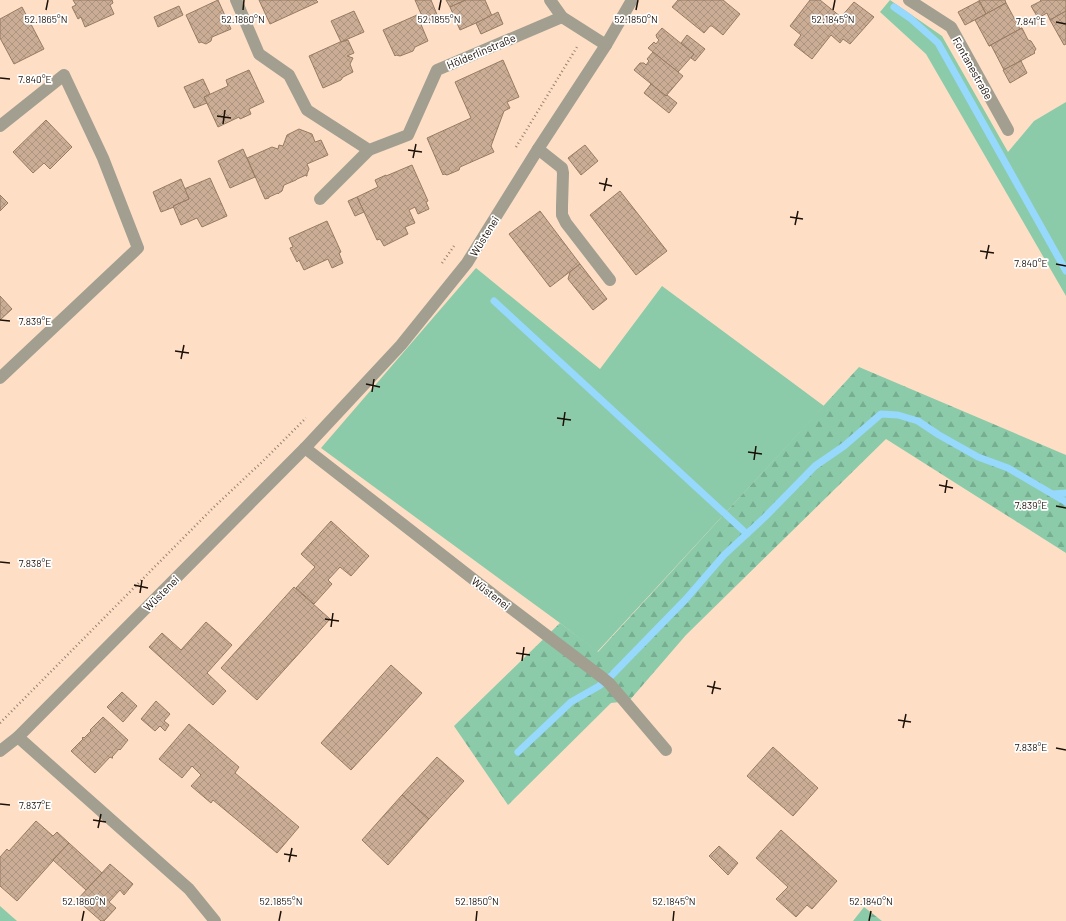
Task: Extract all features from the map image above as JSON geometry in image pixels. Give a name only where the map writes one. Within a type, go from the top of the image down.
[{"type":"street","points":[[236,0],[259,54],[289,75],[306,110],[369,150]]},
{"type":"street","points":[[550,0],[562,17],[606,45]]},
{"type":"street","name":"Wüstenei","points":[[0,751],[18,737],[305,448],[401,345],[467,263],[538,149],[606,45],[632,0]]},
{"type":"street","name":"Fontanestraße","points":[[909,0],[950,27],[1008,130]]},
{"type":"street","name":"Hölderlinstraße","points":[[320,199],[369,150],[408,135],[437,70],[562,17]]},
{"type":"street","points":[[0,126],[64,75],[103,158],[138,248],[0,378]]},
{"type":"street","points":[[538,149],[562,168],[564,173],[562,215],[566,223],[610,280]]},
{"type":"street","name":"Wüstenei","points":[[305,448],[500,600],[606,680],[666,750]]},
{"type":"street","points":[[18,737],[189,889],[215,921]]},
{"type":"path","points":[[516,148],[586,32]]},
{"type":"path","points":[[439,266],[457,242]]},
{"type":"path","points":[[0,723],[213,508],[306,418]]},
{"type":"green space","points":[[890,0],[942,36],[1008,152],[1034,121],[1066,102],[1066,296],[926,54],[880,12]]},
{"type":"green space","points":[[476,268],[600,369],[662,286],[824,406],[597,652],[560,623],[321,448]]},
{"type":"green space","points":[[859,367],[1066,455],[1066,553],[886,439],[686,635],[629,701],[611,703],[508,805],[454,726],[560,623],[598,652]]},
{"type":"green space","points":[[0,906],[17,921],[0,921]]},
{"type":"green space","points":[[864,907],[882,921],[853,921]]},
{"type":"building","points":[[73,0],[112,0],[113,3],[110,5],[114,14],[85,27],[81,17],[78,19],[72,7],[76,5]]},
{"type":"building","points":[[218,0],[231,29],[212,37],[211,41],[206,44],[201,42],[199,43],[186,15]]},
{"type":"building","points":[[259,0],[316,0],[318,2],[270,24]]},
{"type":"building","points":[[415,0],[431,0],[438,17],[425,23]]},
{"type":"building","points":[[446,0],[466,0],[450,7]]},
{"type":"building","points":[[466,0],[485,0],[492,16],[460,30],[450,7]]},
{"type":"building","points":[[678,0],[723,0],[740,14],[723,35],[712,26],[710,26],[704,33],[672,7]]},
{"type":"building","points":[[810,0],[820,0],[841,17],[854,2],[874,17],[850,44],[843,39],[840,43],[831,35],[812,59],[794,45],[801,35],[790,26]]},
{"type":"building","points":[[979,0],[1005,0],[1006,3],[986,14]]},
{"type":"building","points":[[1040,0],[1066,0],[1066,11],[1050,20],[1047,13],[1038,18],[1031,6],[1041,1]]},
{"type":"building","points":[[979,1],[986,14],[965,25],[958,12]]},
{"type":"building","points":[[1006,3],[1020,29],[1022,28],[989,46],[975,20]]},
{"type":"building","points":[[179,6],[183,15],[158,27],[154,17]]},
{"type":"building","points":[[22,7],[44,49],[14,64],[0,38],[0,19]]},
{"type":"building","points":[[354,11],[364,32],[341,42],[331,21]]},
{"type":"building","points":[[1066,11],[1066,44],[1064,45],[1050,20]]},
{"type":"building","points":[[498,12],[503,24],[481,34],[476,23]]},
{"type":"building","points":[[417,15],[428,41],[415,47],[413,51],[400,56],[395,56],[383,30]]},
{"type":"building","points":[[662,28],[694,54],[678,72],[648,48],[654,42],[656,44],[659,40],[656,35]]},
{"type":"building","points":[[1022,28],[1028,40],[1031,41],[1036,49],[1034,52],[1035,53],[1004,70],[991,45],[989,46]]},
{"type":"building","points":[[687,35],[705,49],[695,61],[691,58],[694,54],[681,43]]},
{"type":"building","points":[[348,40],[354,53],[347,56],[353,58],[350,64],[353,72],[343,77],[341,80],[323,88],[309,56]]},
{"type":"building","points":[[653,52],[683,76],[666,96],[634,70],[640,63],[644,63],[646,65],[649,61],[647,59]]},
{"type":"building","points":[[503,60],[519,97],[507,102],[510,108],[504,111],[491,146],[494,152],[460,167],[459,170],[443,175],[427,138],[471,118],[455,82]]},
{"type":"building","points":[[1021,61],[1027,73],[1010,83],[1003,70]]},
{"type":"building","points":[[249,70],[264,102],[249,109],[251,114],[240,119],[239,117],[218,127],[204,97],[228,86],[226,80]]},
{"type":"building","points":[[203,79],[210,94],[204,97],[207,103],[194,108],[184,87]]},
{"type":"building","points":[[651,84],[677,103],[669,113],[644,93]]},
{"type":"building","points":[[46,120],[72,147],[50,169],[44,163],[33,173],[13,152]]},
{"type":"building","points":[[299,129],[312,134],[315,142],[321,140],[328,155],[307,164],[309,169],[307,176],[306,175],[284,185],[282,191],[278,194],[265,199],[247,158],[272,147],[278,149],[279,145],[283,146],[287,135]]},
{"type":"building","points":[[585,145],[598,161],[581,175],[568,158]]},
{"type":"building","points":[[243,149],[255,177],[230,188],[218,161]]},
{"type":"building","points":[[412,165],[428,201],[426,202],[429,209],[418,214],[415,207],[409,210],[415,223],[405,227],[408,234],[384,246],[380,239],[377,240],[357,197],[378,187],[375,180]]},
{"type":"building","points":[[210,178],[227,216],[202,227],[197,218],[181,225],[173,206],[189,199],[184,189]]},
{"type":"building","points":[[181,179],[189,199],[161,212],[153,192]]},
{"type":"building","points":[[620,191],[667,251],[636,275],[590,215]]},
{"type":"building","points":[[0,195],[8,203],[0,211]]},
{"type":"building","points":[[357,197],[364,212],[355,216],[348,201]]},
{"type":"building","points":[[540,211],[580,264],[550,287],[509,234]]},
{"type":"building","points":[[327,221],[341,252],[339,253],[343,263],[332,268],[328,259],[304,270],[299,260],[297,262],[290,248],[293,247],[289,238]]},
{"type":"building","points":[[580,264],[607,299],[593,310],[568,279],[570,272]]},
{"type":"building","points":[[0,296],[12,309],[0,320]]},
{"type":"building","points":[[331,521],[369,556],[351,576],[340,567],[328,580],[332,584],[314,604],[296,588],[315,567],[301,554]]},
{"type":"building","points":[[294,587],[330,619],[257,700],[221,668]]},
{"type":"building","points":[[206,622],[232,645],[207,673],[226,691],[213,705],[149,647],[162,633],[181,650]]},
{"type":"building","points":[[391,665],[422,693],[351,770],[321,743]]},
{"type":"building","points":[[122,692],[137,706],[123,722],[107,707]]},
{"type":"building","points":[[156,701],[170,714],[164,721],[169,725],[165,731],[160,726],[155,731],[141,719]]},
{"type":"building","points":[[103,717],[128,740],[112,757],[113,758],[110,757],[95,773],[71,751]]},
{"type":"building","points":[[189,724],[239,767],[235,773],[299,827],[277,853],[213,800],[211,803],[191,786],[201,775],[192,766],[182,778],[159,759]]},
{"type":"building","points":[[773,747],[818,788],[793,816],[747,776]]},
{"type":"building","points":[[437,757],[464,781],[429,819],[402,795]]},
{"type":"building","points":[[402,795],[429,819],[388,865],[362,840]]},
{"type":"building","points":[[36,821],[53,836],[57,832],[69,843],[17,901],[0,886],[0,857],[7,849],[9,851]]},
{"type":"building","points":[[781,830],[837,881],[812,909],[807,905],[796,917],[776,899],[788,887],[756,858]]},
{"type":"building","points":[[69,843],[102,873],[86,890],[53,860]]},
{"type":"building","points":[[719,846],[738,863],[728,875],[709,856]]},
{"type":"building","points":[[110,864],[133,884],[124,895],[120,890],[109,902],[116,908],[104,921],[101,921],[77,900]]},
{"type":"waterway","points":[[894,7],[910,18],[938,43],[1066,271]]},
{"type":"waterway","points":[[494,301],[747,534]]},
{"type":"waterway","points":[[518,752],[571,702],[599,686],[611,676],[686,599],[724,555],[765,517],[815,466],[844,446],[881,414],[898,415],[918,421],[939,435],[978,457],[1008,468],[1066,502]]},
{"type":"waterway","points":[[1053,494],[1066,493]]}]
